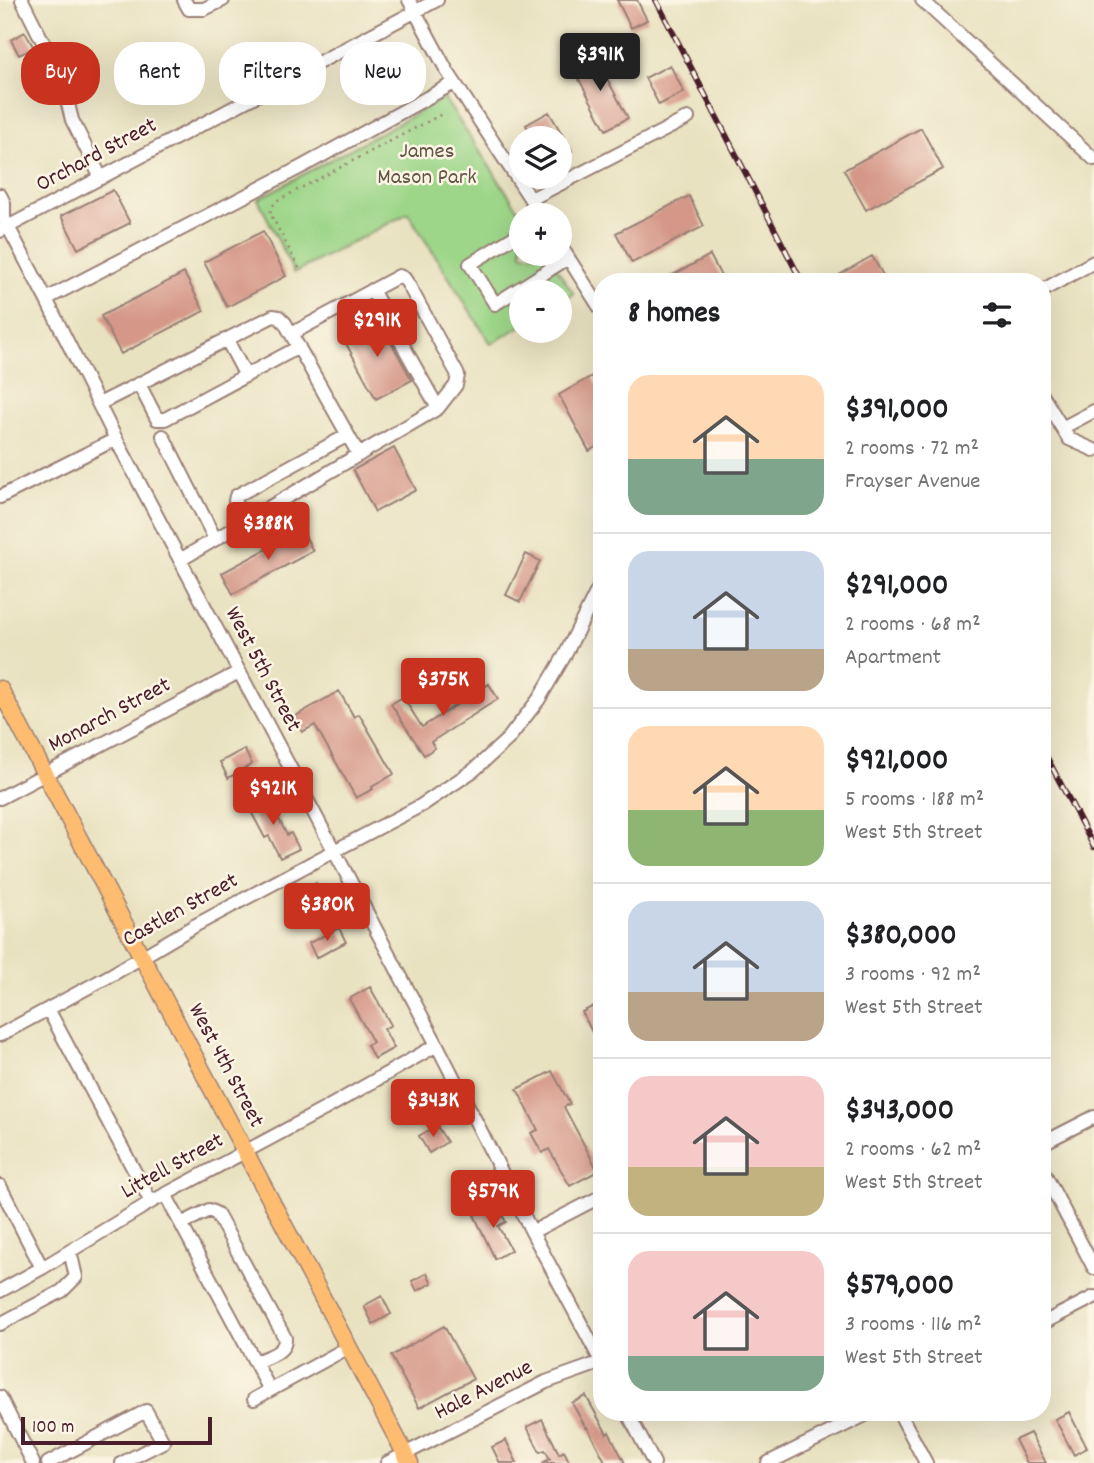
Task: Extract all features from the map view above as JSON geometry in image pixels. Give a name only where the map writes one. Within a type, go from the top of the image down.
[{"type":"main road","name":"West 4th Street","points":[[0,689],[408,1459]]},
{"type":"street","points":[[22,0],[62,80],[72,120],[101,178]]},
{"type":"street","points":[[184,0],[189,9],[204,9],[223,0]]},
{"type":"street","name":"Orchard Street","points":[[3,224],[101,178],[412,6],[437,0]]},
{"type":"street","points":[[922,0],[1094,159]]},
{"type":"street","points":[[412,6],[454,83],[533,203]]},
{"type":"street","points":[[46,299],[454,83]]},
{"type":"street","points":[[530,199],[688,118]]},
{"type":"street","name":"West 5th Street","points":[[0,195],[4,203],[3,224],[46,299],[116,439],[593,1346]]},
{"type":"street","points":[[509,240],[470,264],[495,304],[555,266]]},
{"type":"street","points":[[1051,286],[1094,262]]},
{"type":"street","points":[[572,264],[593,296]]},
{"type":"street","points":[[180,560],[438,408],[456,385],[458,375],[408,284],[399,276],[291,334]]},
{"type":"street","points":[[372,290],[438,408]]},
{"type":"street","points":[[99,404],[273,316],[279,317],[285,323],[359,454]]},
{"type":"street","points":[[226,340],[246,376]]},
{"type":"street","points":[[139,384],[157,419],[161,420],[299,347]]},
{"type":"street","points":[[1051,410],[1069,439],[1094,450]]},
{"type":"street","points":[[1062,428],[1094,411]]},
{"type":"street","points":[[245,522],[235,501],[236,496],[348,435]]},
{"type":"street","points":[[163,436],[215,539]]},
{"type":"street","points":[[0,497],[116,439]]},
{"type":"street","name":"Castlen Street","points":[[0,1035],[422,805],[474,770],[508,739],[539,699],[593,599]]},
{"type":"street","name":"Monarch Street","points":[[0,798],[239,672]]},
{"type":"street","points":[[48,1009],[151,1202]]},
{"type":"street","name":"Littell Street","points":[[0,1291],[165,1194],[323,1110],[437,1045]]},
{"type":"street","points":[[1051,1139],[1094,1117]]},
{"type":"street","points":[[0,1186],[42,1268]]},
{"type":"street","points":[[1051,1186],[1094,1268]]},
{"type":"street","points":[[165,1194],[270,1390]]},
{"type":"street","points":[[532,1232],[593,1201]]},
{"type":"street","points":[[181,1224],[209,1210],[218,1214],[285,1338],[286,1343],[282,1349],[256,1362]]},
{"type":"street","points":[[0,1324],[62,1291],[76,1277],[70,1251]]},
{"type":"street","points":[[1051,1319],[1094,1297]]},
{"type":"street","points":[[254,1399],[349,1347]]},
{"type":"street","name":"Hale Avenue","points":[[387,1463],[408,1459],[546,1382],[593,1366]]},
{"type":"street","points":[[0,1398],[33,1463]]},
{"type":"street","points":[[48,1463],[146,1411],[163,1442],[122,1463]]},
{"type":"street","points":[[632,1421],[654,1463]]},
{"type":"street","points":[[768,1463],[853,1421]]},
{"type":"street","points":[[904,1421],[926,1463]]},
{"type":"path","points":[[299,268],[270,213],[274,204],[444,113]]},
{"type":"green space","name":"James Mason Park","points":[[444,98],[514,203],[509,203],[509,266],[555,266],[565,280],[509,280],[509,333],[491,344],[408,213],[294,273],[258,199]]},
{"type":"building","points":[[617,0],[637,0],[647,20],[631,28]]},
{"type":"building","points":[[25,32],[31,42],[21,42],[19,55],[11,40]]},
{"type":"building","points":[[595,56],[628,118],[606,130],[573,68]]},
{"type":"building","points":[[670,65],[684,92],[659,105],[645,78]]},
{"type":"building","points":[[549,112],[557,126],[527,126]]},
{"type":"building","points":[[921,128],[943,169],[866,210],[844,170]]},
{"type":"building","points":[[113,190],[130,223],[78,249],[61,216]]},
{"type":"building","points":[[689,196],[704,226],[632,263],[616,233]]},
{"type":"building","points":[[263,231],[286,276],[227,307],[204,262]]},
{"type":"building","points":[[710,255],[719,273],[677,273]]},
{"type":"building","points":[[872,256],[882,273],[843,273]]},
{"type":"building","points":[[184,273],[204,311],[121,354],[101,316]]},
{"type":"building","points":[[378,319],[412,380],[376,399],[343,338]]},
{"type":"building","points":[[593,378],[593,449],[589,451],[559,395]]},
{"type":"building","points":[[394,448],[416,490],[375,512],[353,470]]},
{"type":"building","points":[[302,530],[313,551],[233,594],[222,573]]},
{"type":"building","points":[[526,554],[540,561],[520,602],[506,595]]},
{"type":"building","points":[[489,684],[498,699],[431,742],[435,748],[424,755],[391,704],[403,697],[422,727]]},
{"type":"building","points":[[339,691],[354,717],[359,714],[394,774],[356,798],[315,725],[302,732],[294,717]]},
{"type":"building","points":[[244,749],[252,764],[228,778],[220,762]]},
{"type":"building","points":[[267,796],[287,835],[291,833],[299,849],[280,858],[269,836],[265,838],[248,806]]},
{"type":"building","points":[[316,883],[323,896],[295,912],[288,898]]},
{"type":"building","points":[[339,928],[346,942],[316,958],[309,943]]},
{"type":"building","points":[[370,987],[391,1025],[384,1029],[394,1048],[374,1059],[367,1045],[373,1042],[349,999]]},
{"type":"building","points":[[593,1006],[593,1034],[582,1012]]},
{"type":"building","points":[[552,1071],[570,1104],[564,1107],[593,1162],[593,1174],[570,1186],[549,1149],[542,1153],[531,1133],[538,1130],[517,1089]]},
{"type":"building","points":[[437,1126],[447,1142],[429,1153],[419,1136]]},
{"type":"building","points":[[496,1204],[506,1222],[498,1226],[511,1250],[495,1259],[474,1215]]},
{"type":"building","points":[[427,1273],[432,1283],[417,1291],[412,1281]]},
{"type":"building","points":[[382,1296],[391,1314],[373,1324],[364,1306]]},
{"type":"building","points":[[444,1326],[473,1379],[419,1408],[391,1356]]},
{"type":"building","points":[[586,1396],[593,1409],[593,1421],[600,1421],[607,1434],[609,1432],[625,1463],[606,1463],[572,1403]]},
{"type":"building","points":[[1069,1412],[1087,1448],[1074,1455],[1055,1419]]},
{"type":"building","points":[[542,1419],[559,1454],[564,1451],[570,1463],[542,1463],[550,1459],[545,1450],[540,1452],[527,1427]]},
{"type":"building","points":[[1030,1433],[1046,1463],[1027,1463],[1015,1440]]},
{"type":"building","points":[[506,1440],[517,1463],[500,1463],[492,1447]]},
{"type":"railway","points":[[656,0],[797,273]]},
{"type":"railway","points":[[1051,765],[1094,847]]}]
